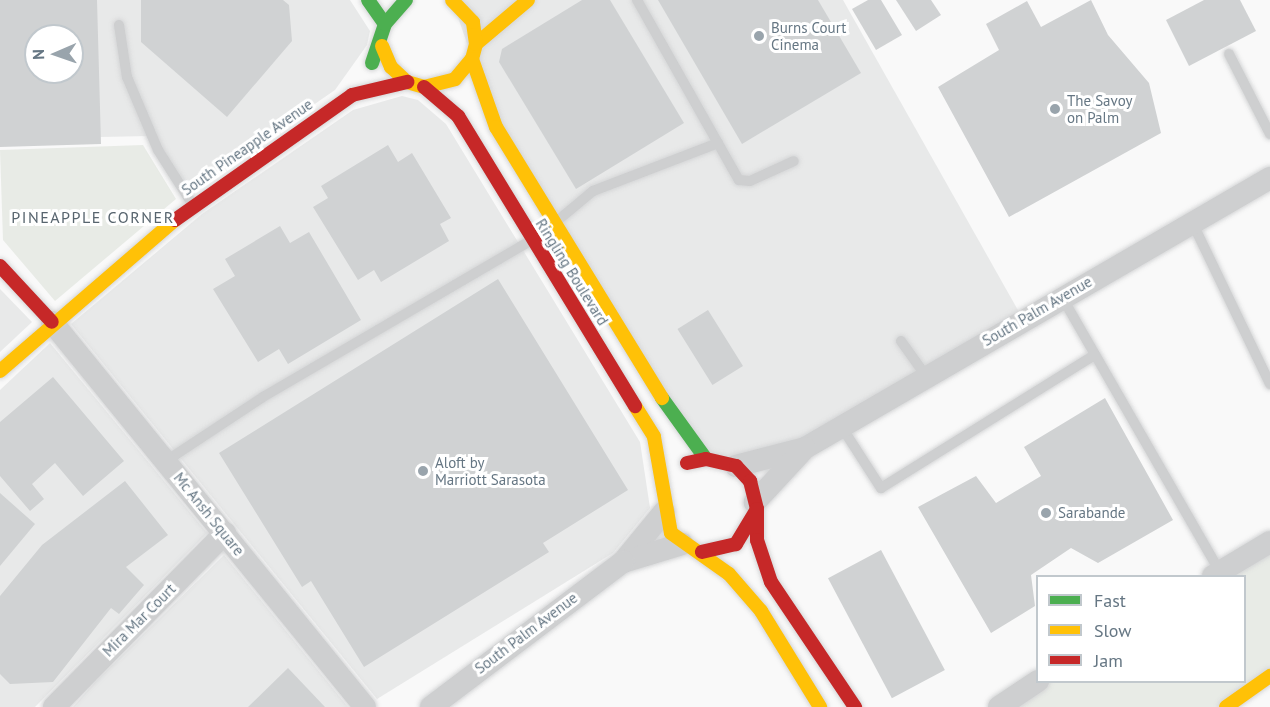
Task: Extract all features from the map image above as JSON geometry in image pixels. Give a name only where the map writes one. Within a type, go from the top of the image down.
[{"type":"street","points":[[368,0],[385,24],[406,0]]},
{"type":"street","points":[[476,44],[528,0]]},
{"type":"street","points":[[424,87],[455,79],[472,59],[476,44],[473,22],[462,1]]},
{"type":"street","name":"South Pineapple Avenue","points":[[352,94],[382,46],[385,24]]},
{"type":"street","points":[[382,46],[391,67],[407,82]]},
{"type":"street","name":"Ringling Boulevard","points":[[472,59],[496,127],[685,436],[706,459]]},
{"type":"street","name":"South Pineapple Avenue","points":[[0,371],[52,322],[193,205],[352,94],[407,82],[424,87]]},
{"type":"street","name":"Ringling Boulevard","points":[[424,87],[458,116],[654,437],[665,488],[664,512]]},
{"type":"street","name":"South Palm Avenue","points":[[756,506],[806,448],[1062,296],[1270,178]]},
{"type":"street","points":[[0,266],[52,322]]},
{"type":"street","name":"Mc Ansh Square","points":[[52,322],[366,707]]},
{"type":"street","name":"South Palm Avenue","points":[[736,466],[806,448]]},
{"type":"street","points":[[665,488],[690,461],[706,459],[736,466],[750,481],[756,506],[757,540],[771,582],[855,707]]},
{"type":"street","points":[[692,548],[736,544],[756,506]]},
{"type":"street","points":[[664,512],[692,548],[760,611],[820,707]]},
{"type":"street","name":"South Palm Avenue","points":[[431,707],[623,562],[664,512]]},
{"type":"street","name":"Mira Mar Court","points":[[54,707],[225,533]]},
{"type":"street","points":[[1216,574],[1270,542]]},
{"type":"street","name":"South Palm Avenue","points":[[623,562],[692,548]]},
{"type":"street","points":[[1227,707],[1270,676]]},
{"type":"street","points":[[999,707],[1036,682]]},
{"type":"lane","points":[[637,0],[739,180],[750,181],[794,161]]},
{"type":"lane","points":[[119,25],[123,64],[134,94],[158,150],[193,205]]},
{"type":"lane","points":[[1229,54],[1270,134]]},
{"type":"lane","points":[[555,223],[593,191],[718,143]]},
{"type":"lane","points":[[1191,221],[1270,384]]},
{"type":"lane","points":[[166,461],[263,397],[532,239]]},
{"type":"lane","points":[[1062,296],[1216,574]]},
{"type":"lane","points":[[901,340],[926,376]]},
{"type":"lane","points":[[841,426],[881,488],[1095,354]]},
{"type":"shaded area","points":[[0,0],[350,0],[370,31],[367,45],[335,90],[186,193],[150,136],[0,139]]},
{"type":"shaded area","points":[[452,0],[843,0],[1023,319],[805,448],[706,459],[496,127]]},
{"type":"shaded area","points":[[402,96],[418,100],[446,124],[640,442],[650,508],[613,553],[377,699],[71,324],[202,214],[353,110]]},
{"type":"shaded area","points":[[143,145],[176,199],[55,301],[3,240],[0,150]]},
{"type":"shaded area","points":[[0,289],[32,322],[0,352]]},
{"type":"shaded area","points":[[50,343],[207,533],[35,707],[0,707],[0,390]]},
{"type":"shaded area","points":[[1270,542],[1270,676],[1226,707],[999,707],[1036,683],[1246,683],[1246,575],[1215,575]]},
{"type":"shaded area","points":[[224,555],[348,707],[73,707],[95,682]]},
{"type":"building","points":[[0,0],[97,0],[101,144],[0,147]]},
{"type":"building","points":[[141,0],[283,0],[289,5],[292,41],[227,117],[141,42]]},
{"type":"building","points":[[582,0],[610,0],[684,123],[576,189],[499,62],[502,49]]},
{"type":"building","name":"Burns Court Cinema","points":[[658,0],[818,0],[861,73],[742,144]]},
{"type":"building","points":[[868,0],[881,0],[902,35],[876,50],[852,9]]},
{"type":"building","points":[[896,0],[931,0],[941,15],[916,31]]},
{"type":"building","name":"The Savoy on Palm","points":[[1091,0],[1108,35],[1149,83],[1161,133],[1009,217],[938,87],[999,50],[986,24],[1027,1],[1041,27]]},
{"type":"building","points":[[1204,0],[1240,0],[1256,31],[1189,66],[1166,20]]},
{"type":"building","points":[[388,145],[398,162],[412,153],[451,218],[440,224],[449,241],[381,282],[374,270],[358,280],[313,207],[328,198],[321,186]]},
{"type":"building","points":[[280,226],[290,243],[309,232],[361,320],[288,364],[279,349],[258,362],[213,289],[235,276],[225,259]]},
{"type":"building","name":"Aloft by Marriott Sarasota","points":[[498,279],[628,490],[543,543],[549,552],[364,667],[311,581],[302,587],[219,453]]},
{"type":"building","points":[[708,310],[743,366],[712,385],[677,329]]},
{"type":"building","points":[[53,377],[124,461],[83,496],[55,463],[32,484],[44,499],[30,511],[0,476],[0,422]]},
{"type":"building","name":"Sarabande","points":[[1105,398],[1173,520],[1098,563],[1071,548],[1031,575],[1035,606],[991,633],[918,507],[976,476],[996,503],[1041,476],[1024,447]]},
{"type":"building","points":[[125,481],[168,535],[126,567],[144,585],[119,614],[111,608],[53,682],[10,684],[0,674],[0,596],[42,545]]},
{"type":"building","points":[[0,493],[35,524],[0,566]]},
{"type":"building","points":[[881,550],[945,670],[892,698],[828,578]]},
{"type":"building","points":[[288,668],[325,707],[248,707]]},
{"type":"traffic: fast","points":[[368,0],[385,24]]},
{"type":"traffic: fast","points":[[372,63],[385,24],[406,0]]},
{"type":"traffic: fast","points":[[662,398],[706,459]]},
{"type":"traffic: slow","points":[[382,46],[391,67],[407,82],[424,87],[455,79],[472,59],[476,44],[473,22],[452,0]]},
{"type":"traffic: slow","points":[[476,44],[528,0]]},
{"type":"traffic: slow","points":[[472,59],[496,127],[662,398]]},
{"type":"traffic: slow","points":[[0,371],[175,220]]},
{"type":"traffic: slow","points":[[635,406],[654,437],[671,533],[729,574],[761,611],[820,707]]},
{"type":"traffic: slow","points":[[1226,707],[1270,676]]},
{"type":"traffic: jam","points":[[175,220],[352,95],[407,82]]},
{"type":"traffic: jam","points":[[424,87],[458,116],[635,406]]},
{"type":"traffic: jam","points":[[0,266],[52,322]]},
{"type":"traffic: jam","points":[[687,463],[706,459],[736,466],[750,481],[757,509],[736,544],[702,552]]},
{"type":"traffic: jam","points":[[757,509],[757,540],[771,582],[855,707]]},
{"type":"place","name":"Burns Court Cinema","points":[[759,36]]},
{"type":"place","name":"The Savoy on Palm","points":[[1055,109]]},
{"type":"place","name":"Aloft by Marriott Sarasota","points":[[423,471]]},
{"type":"place","name":"Sarabande","points":[[1046,513]]},
{"type":"district","name":"PINEAPPLE CORNER","points":[[93,217]]}]
